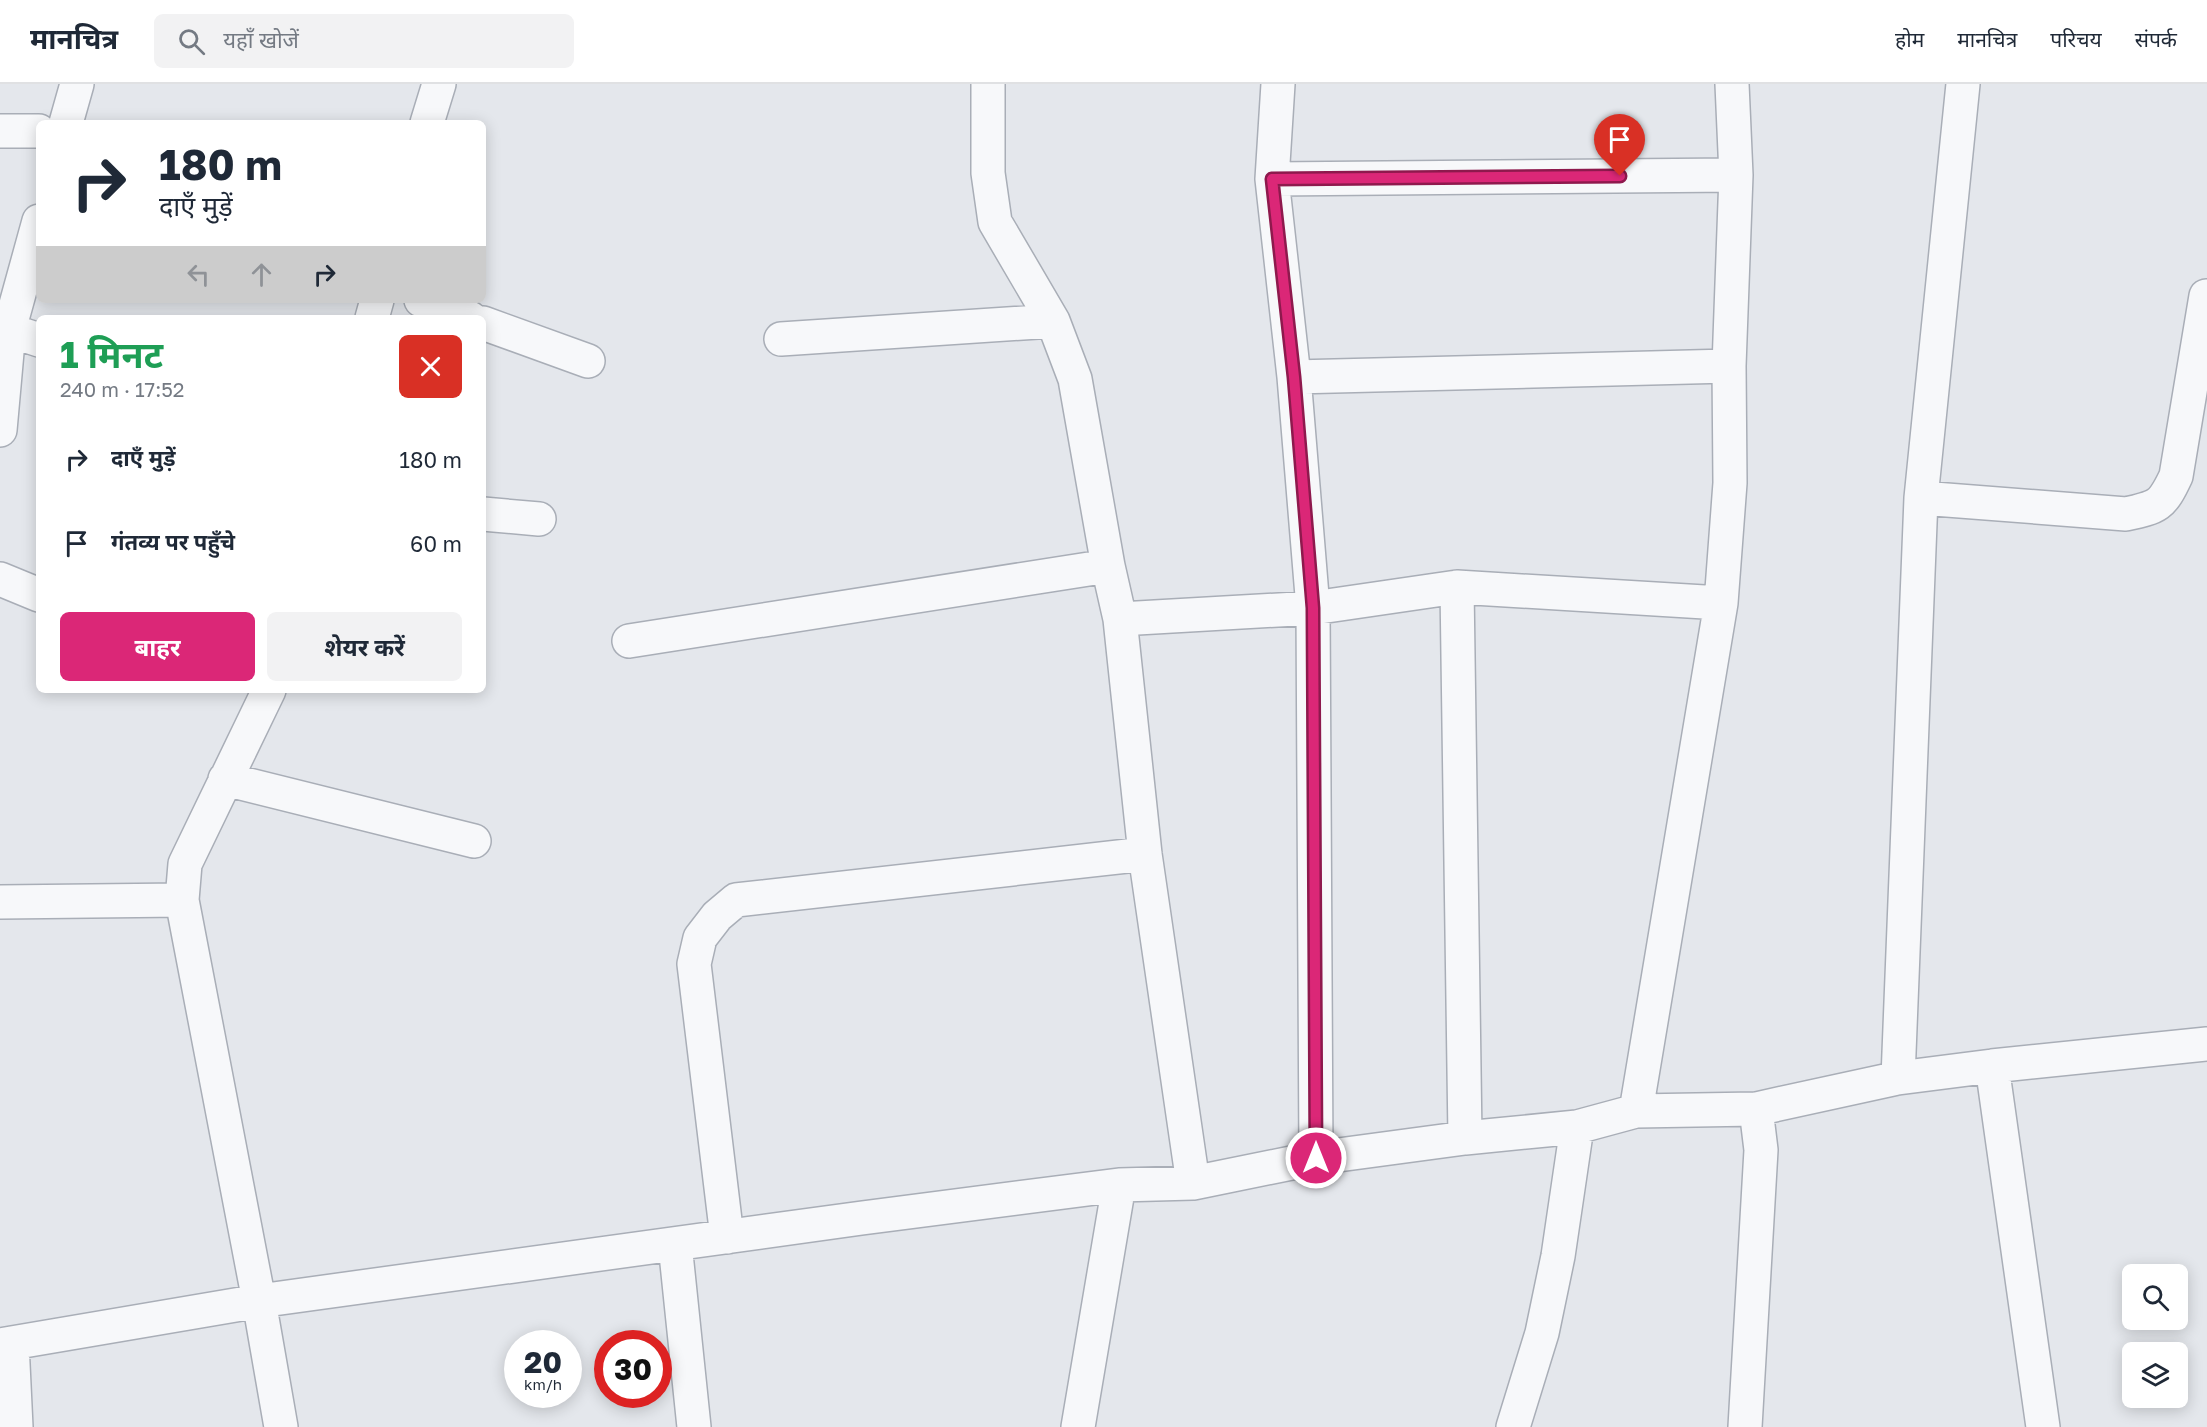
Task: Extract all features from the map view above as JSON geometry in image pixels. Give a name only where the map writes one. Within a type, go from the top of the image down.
[{"type":"street","points":[[67,120],[77,84]]},
{"type":"street","points":[[428,120],[439,84]]},
{"type":"street","points":[[988,84],[988,173],[995,222],[1053,321],[1075,379],[1108,566],[1120,619],[1145,854],[1193,1183]]},
{"type":"street","points":[[1278,84],[1272,179],[1294,377],[1313,608],[1316,1158]]},
{"type":"street","points":[[1636,1111],[1721,603],[1730,483],[1729,366],[1736,175],[1732,84]]},
{"type":"street","points":[[1898,1078],[1921,498],[1963,84]]},
{"type":"street","points":[[0,131],[36,131]]},
{"type":"street","points":[[1272,179],[1736,175]]},
{"type":"street","points":[[0,430],[24,335],[36,244]]},
{"type":"street","points":[[1921,498],[2126,514],[2152,508],[2166,497],[2195,438],[2206,296]]},
{"type":"street","points":[[429,303],[462,315]]},
{"type":"street","points":[[781,339],[1053,321]]},
{"type":"street","points":[[486,324],[588,362]]},
{"type":"street","points":[[1294,377],[1729,366]]},
{"type":"street","points":[[486,514],[540,519]]},
{"type":"street","points":[[629,640],[1108,566]]},
{"type":"street","points":[[0,579],[36,594]]},
{"type":"street","points":[[1120,619],[1313,608],[1457,588],[1721,603]]},
{"type":"street","points":[[1457,588],[1465,1138]]},
{"type":"street","points":[[268,693],[185,864],[182,900],[259,1301],[280,1427]]},
{"type":"street","points":[[225,779],[474,841]]},
{"type":"street","points":[[727,1237],[694,964],[700,938],[717,916],[736,900],[1145,854]]},
{"type":"street","points":[[0,902],[182,900]]},
{"type":"street","points":[[16,1427],[6,1344],[259,1301],[675,1244],[1119,1185],[1193,1183],[1316,1158],[1465,1138],[1576,1127],[1636,1111],[1756,1109],[1898,1078],[2207,1044]]},
{"type":"street","points":[[1992,1066],[2043,1427]]},
{"type":"street","points":[[1745,1427],[1761,1150],[1756,1109]]},
{"type":"street","points":[[1513,1427],[1545,1322],[1558,1256],[1576,1127]]},
{"type":"street","points":[[1078,1427],[1119,1185]]},
{"type":"street","points":[[675,1244],[694,1427]]},
{"type":"route","points":[[1316,1158],[1313,608],[1294,377],[1272,179],[1620,176]]}]
